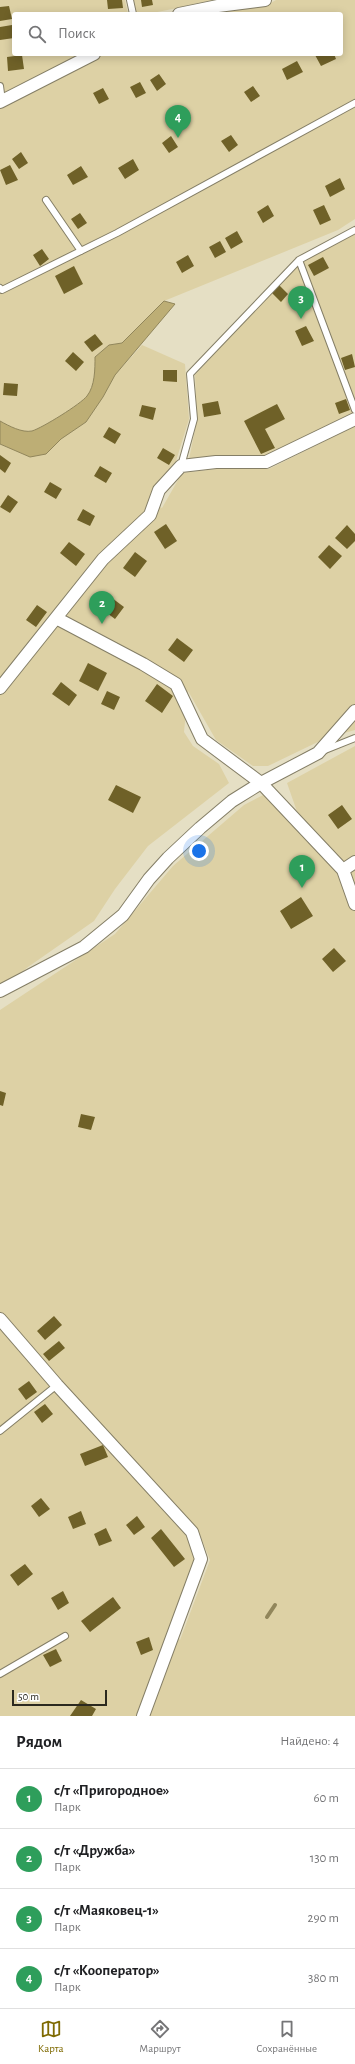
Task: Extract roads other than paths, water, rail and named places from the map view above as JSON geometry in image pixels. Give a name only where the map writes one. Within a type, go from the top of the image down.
[{"type":"street","points":[[189,12],[218,6],[264,0]]},
{"type":"street","points":[[1,101],[90,56]]},
{"type":"street","points":[[0,688],[103,559],[150,515],[159,490],[181,466],[216,462],[266,462],[355,419]]},
{"type":"street","points":[[56,618],[143,664],[176,684],[202,739],[262,783],[343,870],[355,904]]},
{"type":"street","points":[[0,991],[84,947],[123,915],[149,879],[168,858],[200,828],[232,801],[318,752],[355,711]]},
{"type":"street","points":[[343,870],[355,862]]},
{"type":"street","points":[[0,1320],[57,1385],[192,1532],[201,1559],[143,1716]]},
{"type":"lane","points":[[130,0],[133,12]]},
{"type":"lane","points":[[0,86],[1,101]]},
{"type":"lane","points":[[0,288],[2,290],[117,233],[355,103]]},
{"type":"lane","points":[[46,200],[82,251]]},
{"type":"lane","points":[[181,466],[194,419],[190,374],[299,260],[355,230]]},
{"type":"lane","points":[[299,260],[355,410]]},
{"type":"lane","points":[[318,752],[355,738]]},
{"type":"lane","points":[[0,1430],[57,1385]]},
{"type":"lane","points":[[0,1674],[65,1636]]},
{"type":"waterway","points":[[267,1617],[275,1605]]},
{"type":"place","name":"с/т «Кооператор»","points":[[178,138]]},
{"type":"place","name":"с/т «Маяковец-1»","points":[[301,319]]},
{"type":"place","name":"с/т «Дружба»","points":[[102,624]]},
{"type":"place","name":"с/т «Пригородное»","points":[[302,888]]}]
